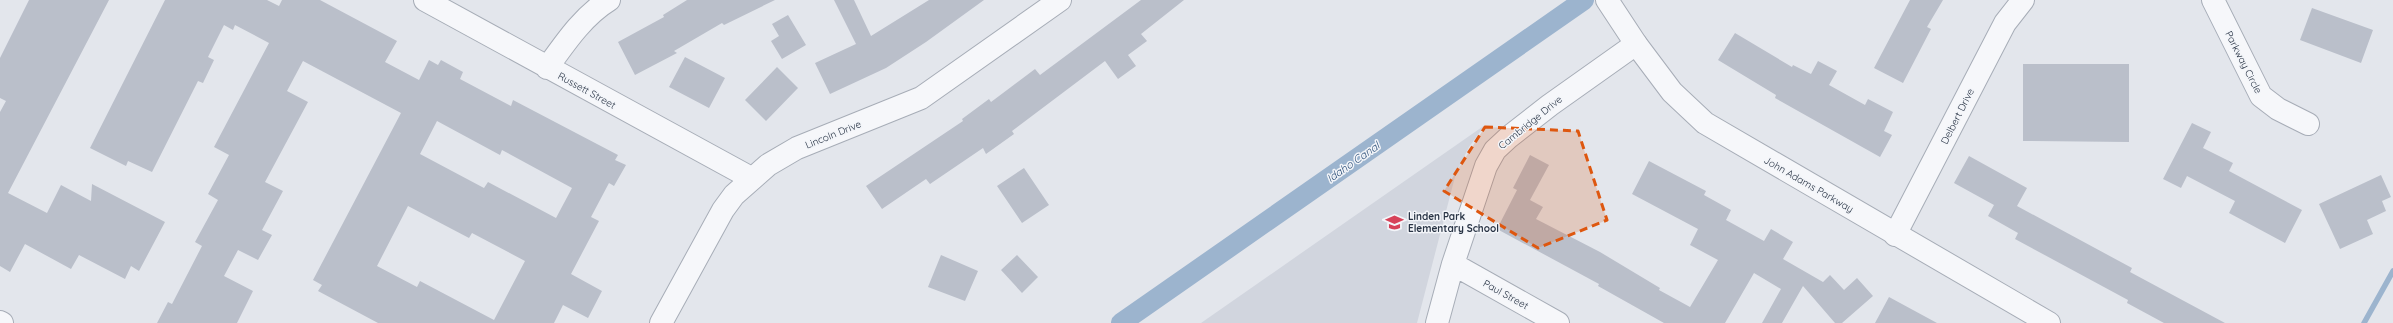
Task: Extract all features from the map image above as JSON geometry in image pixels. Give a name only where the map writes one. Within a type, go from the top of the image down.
[{"type":"street","name":"Russett Street","points":[[425,0],[547,68],[751,178]]},
{"type":"street","points":[[547,68],[596,8],[609,0]]},
{"type":"street","name":"Lincoln Drive","points":[[661,323],[724,210],[734,195],[751,178],[768,165],[797,148],[921,98],[1060,0]]},
{"type":"street","name":"Delbert Drive","points":[[1896,235],[2005,23],[2023,0]]},
{"type":"street","name":"Parkway Circle","points":[[2213,0],[2261,96],[2278,109],[2308,124]]},
{"type":"street","name":"John Adams Parkway","points":[[1612,7],[1636,44],[1672,92],[1705,123],[2049,323]]},
{"type":"street","name":"Cambridge Drive","points":[[1437,323],[1453,264],[1486,166],[1495,150],[1509,136],[1550,105],[1636,44]]},
{"type":"street","name":"Paul Street","points":[[1453,264],[1558,323]]},
{"type":"highlighted area","points":[[1485,127],[1578,131],[1607,220],[1538,248],[1444,191]]},
{"type":"shaded area","name":"Linden Park Elementary School","points":[[1485,125],[1469,147],[1456,173],[1417,323],[1201,323]]},
{"type":"building","points":[[29,0],[109,0],[8,193],[47,213],[61,185],[91,201],[92,184],[165,222],[139,271],[131,266],[125,279],[79,255],[71,269],[25,244],[10,272],[0,266],[0,112],[6,101],[0,98],[0,58]]},
{"type":"building","points":[[165,0],[267,0],[279,6],[282,0],[320,0],[397,41],[385,62],[419,80],[429,60],[438,65],[441,60],[463,72],[460,79],[511,106],[513,100],[618,155],[615,160],[626,165],[614,186],[609,183],[591,217],[599,221],[571,274],[602,291],[588,318],[563,305],[554,323],[378,323],[318,291],[322,285],[313,280],[401,113],[303,61],[287,91],[308,102],[265,182],[283,191],[262,230],[272,235],[258,260],[238,250],[224,276],[253,291],[237,323],[157,323],[168,302],[172,304],[202,246],[195,242],[218,200],[208,194],[229,155],[214,147],[269,43],[235,25],[233,30],[224,25],[208,57],[214,60],[203,83],[198,81],[152,172],[128,161],[126,166],[90,148]],"holes":[[[437,121],[500,155],[502,150],[572,188],[556,218],[488,182],[484,188],[420,154]],[[408,206],[469,238],[472,233],[525,261],[494,320],[420,281],[417,287],[377,266]]]},
{"type":"building","points":[[687,0],[775,0],[724,25],[722,23],[674,51],[677,53],[635,75],[618,42],[664,17],[663,15]]},
{"type":"building","points":[[834,0],[854,0],[871,36],[929,0],[984,0],[926,42],[886,68],[830,94],[815,63],[856,44]]},
{"type":"building","points":[[1141,0],[1184,0],[1141,34],[1147,41],[1128,55],[1136,66],[1118,79],[1105,61],[1012,131],[1014,134],[986,154],[983,148],[930,184],[926,179],[882,209],[866,186],[963,121],[962,119],[989,99],[991,102],[1035,69],[1040,75]]},
{"type":"building","points":[[1910,0],[1943,0],[1927,27],[1931,29],[1903,83],[1874,68]]},
{"type":"building","points":[[2312,8],[2373,30],[2361,63],[2300,40]]},
{"type":"building","points":[[788,15],[806,45],[782,59],[771,41],[779,36],[772,24]]},
{"type":"building","points":[[1735,33],[1792,67],[1793,65],[1811,74],[1818,61],[1837,71],[1829,85],[1865,105],[1868,99],[1893,112],[1884,131],[1892,135],[1880,157],[1775,98],[1776,95],[1718,60]]},
{"type":"building","points":[[685,57],[725,78],[709,108],[669,87]]},
{"type":"building","points":[[2023,64],[2129,64],[2129,142],[2023,141]]},
{"type":"building","points":[[777,67],[798,88],[766,121],[745,100]]},
{"type":"building","points":[[2192,123],[2211,132],[2203,148],[2233,163],[2229,171],[2302,210],[2285,243],[2229,213],[2235,201],[2187,176],[2181,188],[2163,179]]},
{"type":"building","points":[[1530,155],[1549,165],[1530,200],[1543,207],[1536,219],[1600,252],[1660,288],[1659,290],[1690,307],[1718,260],[1690,245],[1698,229],[1632,194],[1649,161],[1706,191],[1704,195],[1731,210],[1726,220],[1764,241],[1771,229],[1793,242],[1783,259],[1823,282],[1830,275],[1844,290],[1857,278],[1873,296],[1842,323],[1835,323],[1803,286],[1782,323],[1762,323],[1781,289],[1754,273],[1725,323],[1664,323],[1598,286],[1599,284],[1497,229],[1517,190],[1513,188]]},
{"type":"building","points":[[1969,156],[2027,188],[2017,206],[2132,268],[2130,272],[2225,323],[2164,323],[2127,303],[2128,300],[2015,239],[2018,233],[1988,216],[1994,205],[1954,183]]},
{"type":"building","points":[[1024,168],[1049,205],[1022,223],[997,186]]},
{"type":"building","points":[[2381,175],[2391,197],[2382,201],[2386,211],[2367,220],[2373,234],[2340,249],[2319,204]]},
{"type":"building","points":[[941,255],[978,271],[965,301],[928,287]]},
{"type":"building","points":[[1017,255],[1038,277],[1022,293],[1001,270]]},
{"type":"building","points":[[1889,297],[1937,323],[1875,323]]},
{"type":"waterway","name":"Idaho Canal","points":[[1121,323],[1584,0]]},
{"type":"waterway","points":[[2364,323],[2393,271]]},
{"type":"place","name":"Linden Park Elementary School","points":[[1395,222]]}]
